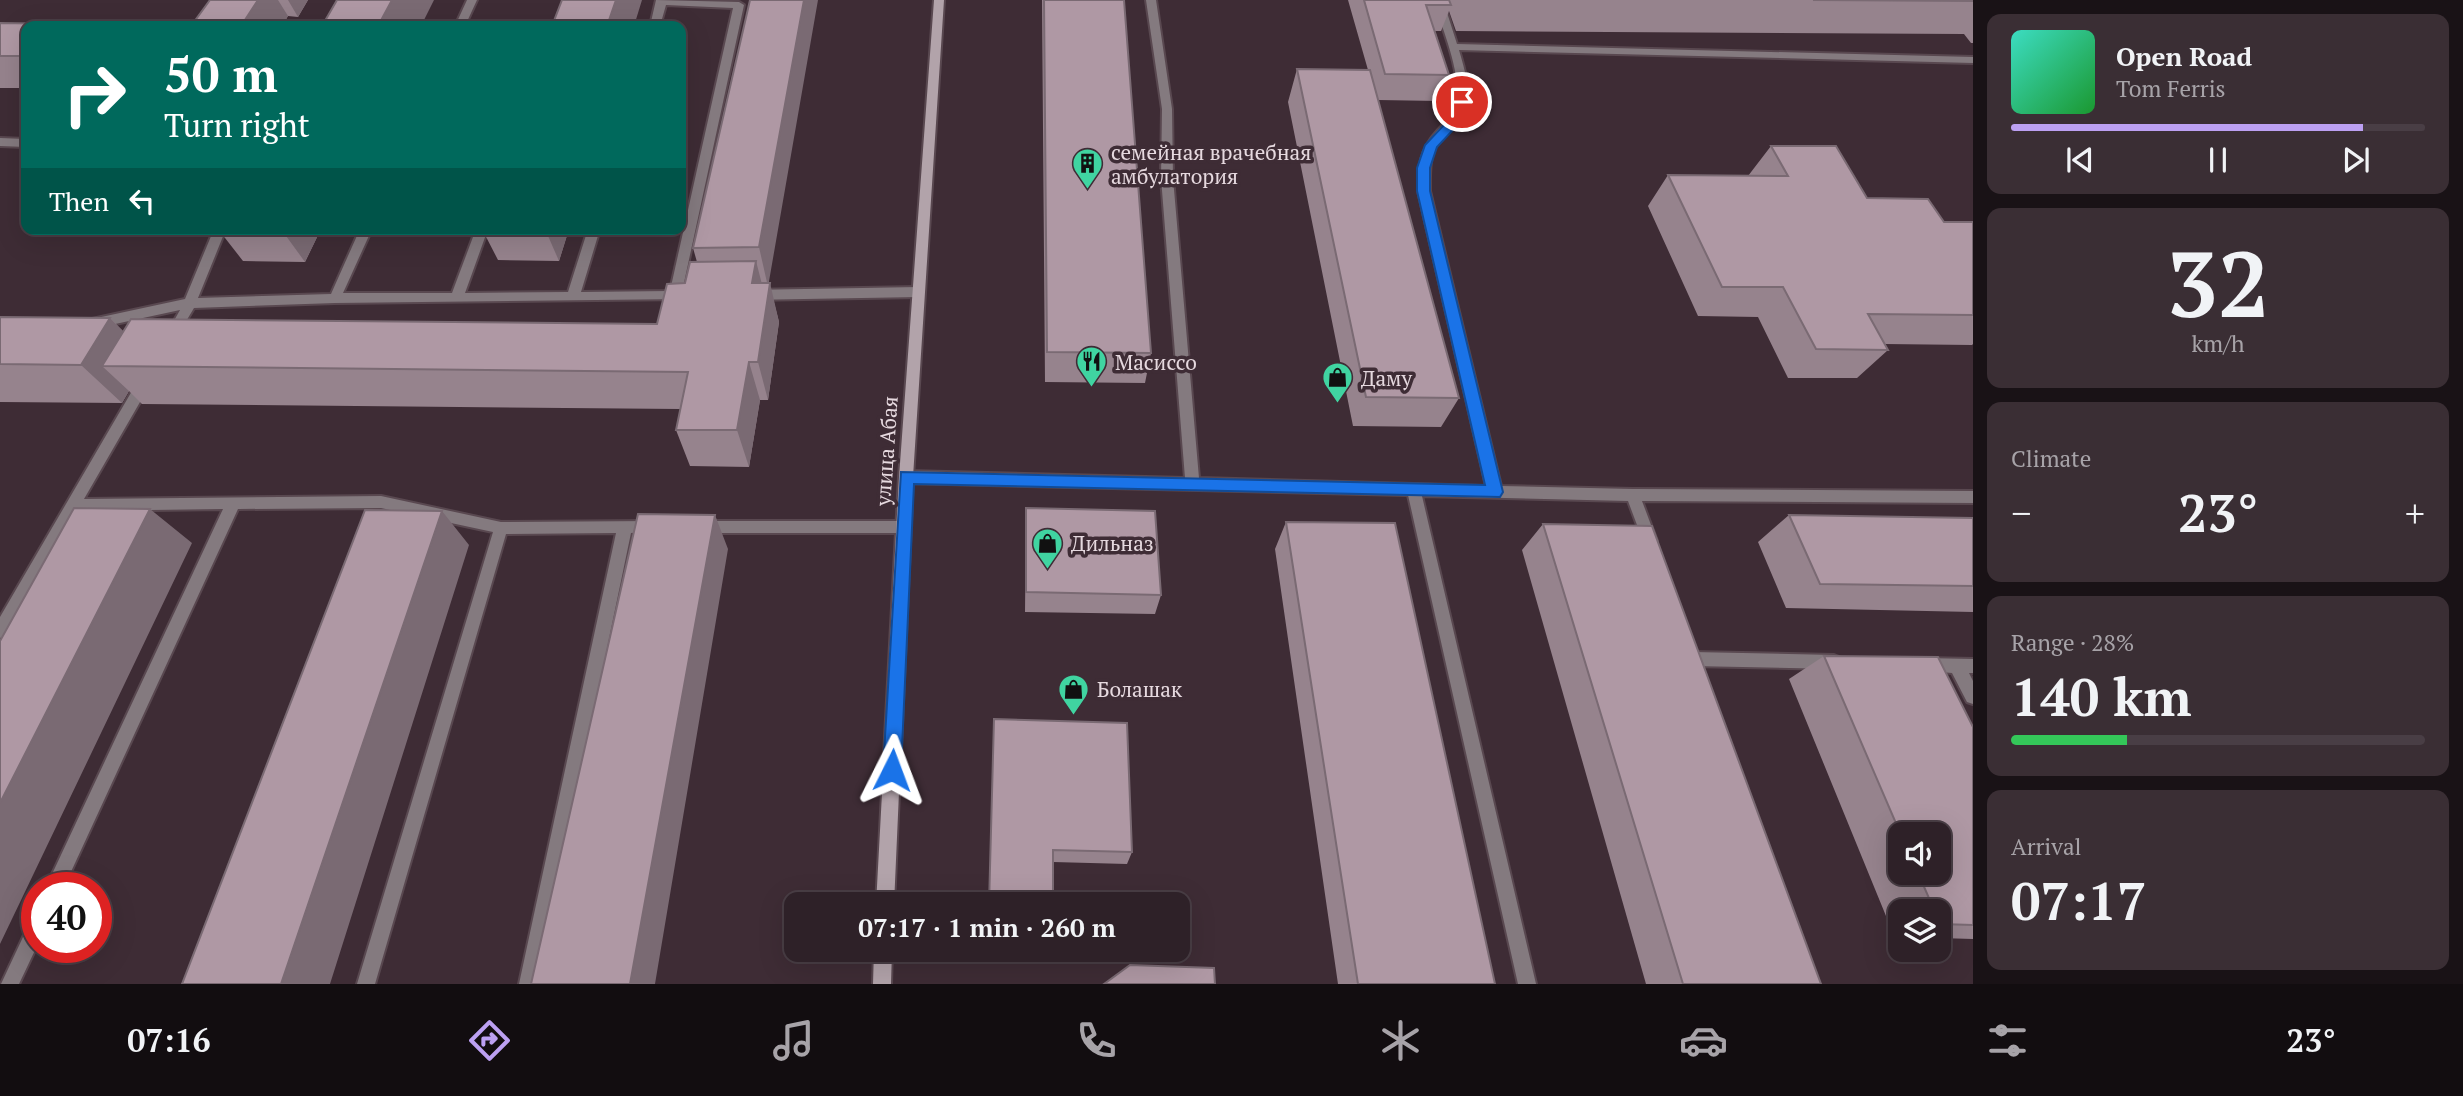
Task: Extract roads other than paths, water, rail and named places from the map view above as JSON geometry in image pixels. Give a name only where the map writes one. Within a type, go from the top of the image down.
[{"type":"street","points":[[462,21],[472,0]]},
{"type":"street","name":"улица Абая","points":[[886,892],[906,477],[939,0]]},
{"type":"street","points":[[1151,0],[1167,109],[1167,178],[1192,484]]},
{"type":"street","points":[[1438,0],[1453,47],[1462,102],[1449,127],[1431,145],[1423,168],[1424,191],[1495,492]]},
{"type":"street","points":[[85,325],[190,303],[335,298],[682,296],[738,5],[662,1],[656,21]]},
{"type":"street","points":[[1453,47],[1973,61]]},
{"type":"street","points":[[0,142],[21,143]]},
{"type":"street","points":[[163,350],[190,303],[217,235]]},
{"type":"street","points":[[335,298],[363,235]]},
{"type":"street","points":[[457,297],[480,235]]},
{"type":"street","points":[[573,297],[592,235]]},
{"type":"street","points":[[743,295],[919,292]]},
{"type":"street","points":[[0,631],[149,374]]},
{"type":"street","points":[[906,477],[1633,495],[1973,497]]},
{"type":"street","points":[[1414,490],[1527,984]]},
{"type":"street","points":[[1633,495],[1656,558]]},
{"type":"street","points":[[73,505],[378,509],[501,528],[904,527]]},
{"type":"street","points":[[62,872],[232,506]]},
{"type":"street","points":[[528,984],[625,527]]},
{"type":"street","points":[[366,984],[501,528]]},
{"type":"street","points":[[1692,659],[1846,663]]},
{"type":"street","points":[[1901,664],[1965,666],[1973,696]]},
{"type":"street","points":[[10,984],[21,960]]},
{"type":"street","points":[[881,984],[882,962]]},
{"type":"place","name":"семейная врачебная амбулатория","points":[[1088,191]]},
{"type":"place","name":"Масиссо","points":[[1092,389]]},
{"type":"place","name":"Даму","points":[[1338,405]]},
{"type":"place","name":"Дильназ","points":[[1048,570]]},
{"type":"place","name":"Болашак","points":[[1074,716]]}]
